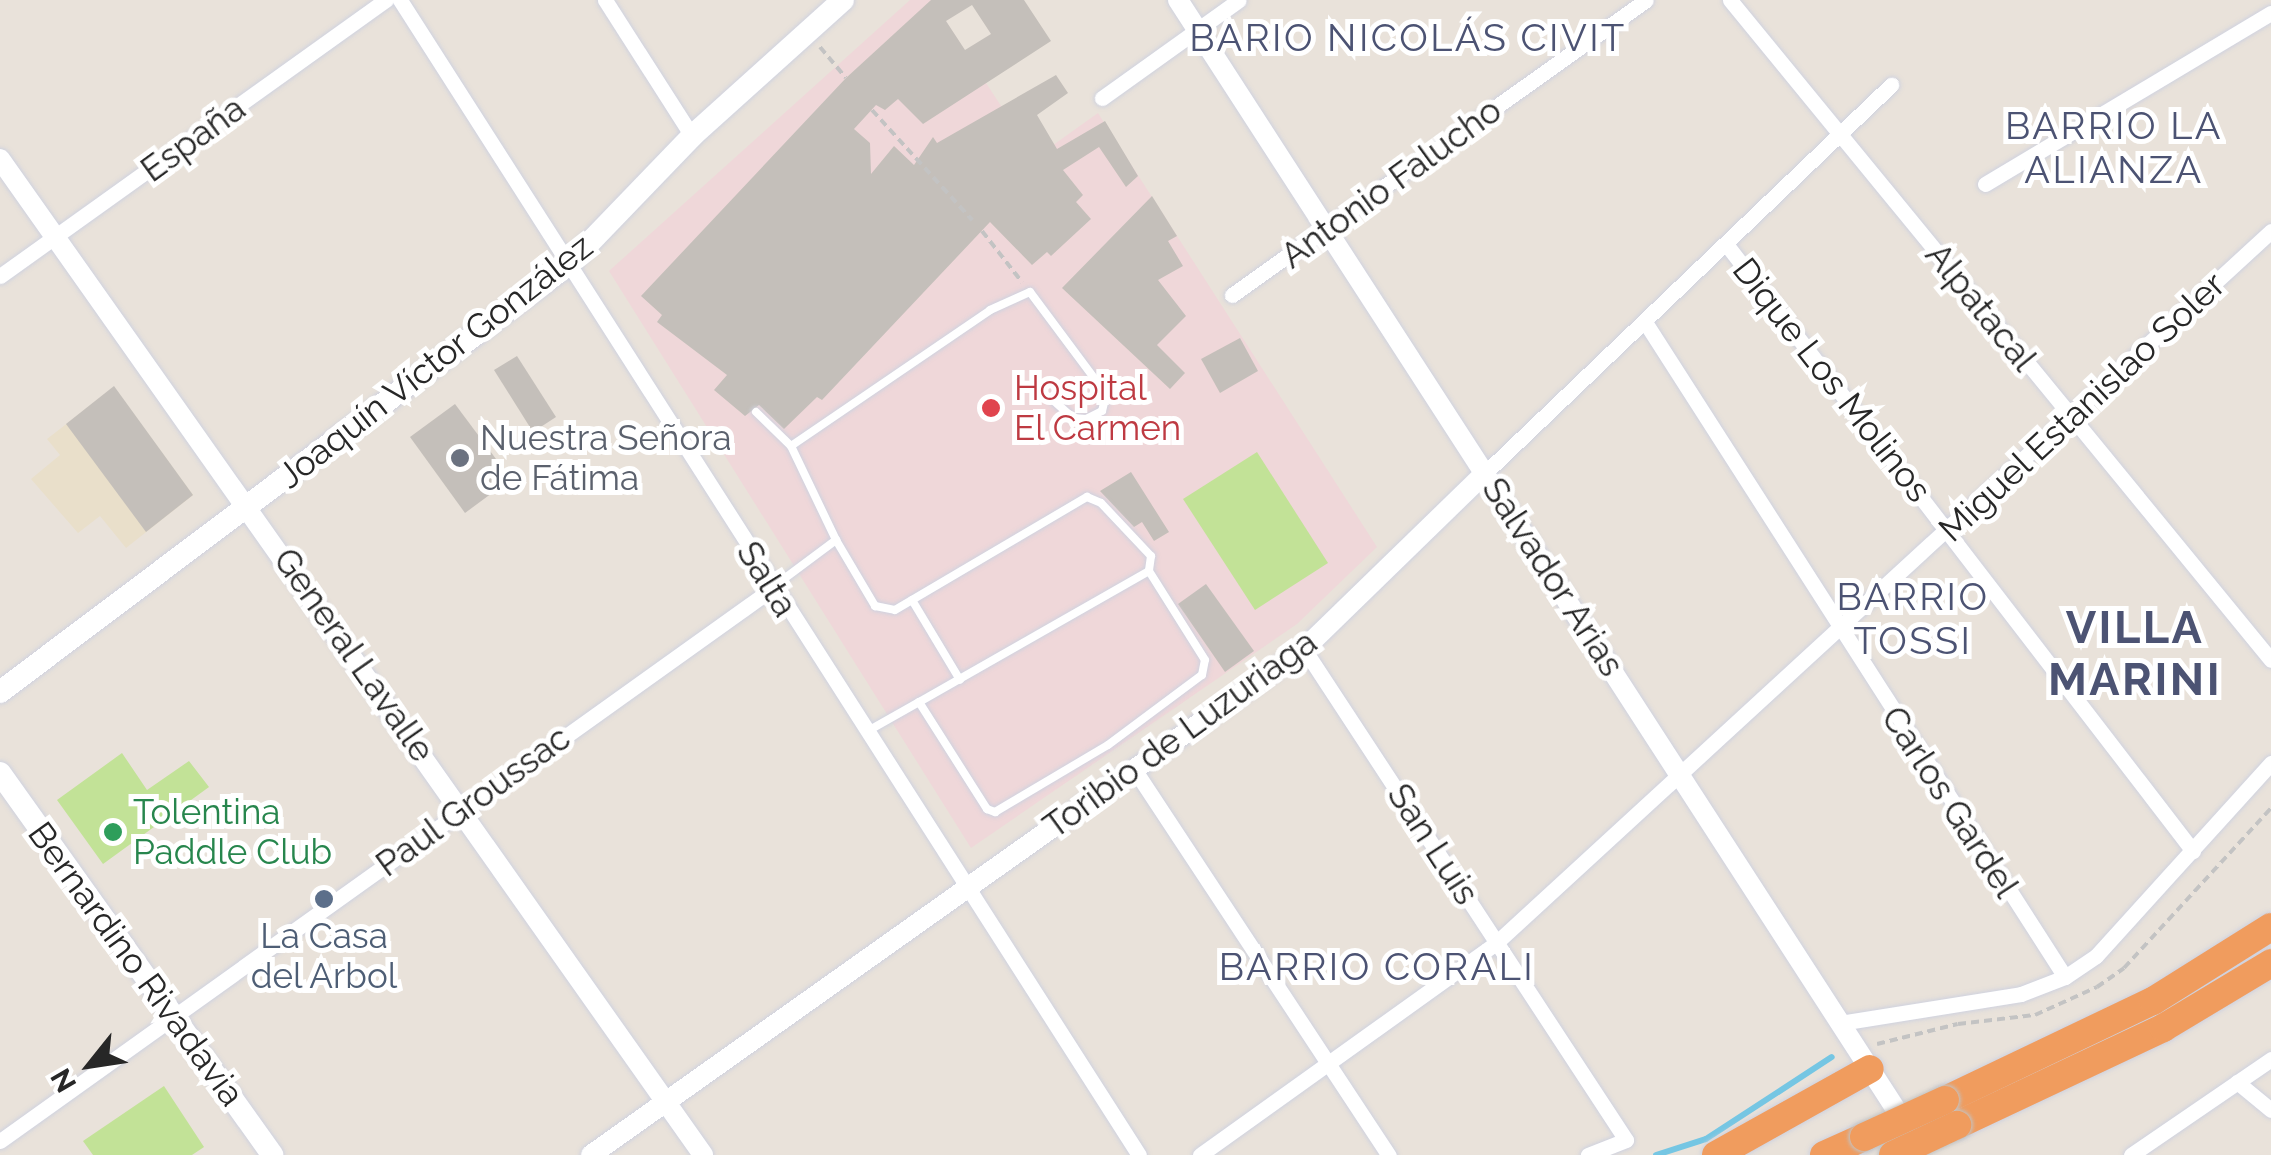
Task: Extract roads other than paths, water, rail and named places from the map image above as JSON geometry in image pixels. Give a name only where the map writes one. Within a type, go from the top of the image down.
[{"type":"highway","points":[[1893,1155],[1951,1113],[2153,1001],[2271,927]]},
{"type":"highway","points":[[1824,1155],[1864,1137],[1951,1113],[2163,1028],[2267,967]]},
{"type":"highway","points":[[1716,1155],[1870,1069]]},
{"type":"main road","name":"Joaquín Víctor González","points":[[0,692],[569,264],[692,136],[843,0]]},
{"type":"main road","name":"Bernardino Rivadavia","points":[[0,773],[272,1155]]},
{"type":"street","name":"España","points":[[0,276],[386,0]]},
{"type":"street","name":"Salta","points":[[400,0],[1139,1155]]},
{"type":"street","points":[[605,0],[692,136]]},
{"type":"street","name":"Salvador Arias","points":[[1178,0],[1925,1155]]},
{"type":"street","points":[[1102,98],[1239,0]]},
{"type":"street","name":"Antonio Falucho","points":[[1232,296],[1646,0]]},
{"type":"street","name":"Alpatacal","points":[[1730,0],[2271,660]]},
{"type":"street","points":[[1986,184],[2271,13]]},
{"type":"street","name":"Toribio de Luzuriaga","points":[[591,1155],[1304,649],[1891,85]]},
{"type":"street","name":"General Lavalle","points":[[0,159],[250,505],[703,1155]]},
{"type":"street","name":"Miguel Estanislao Soler","points":[[1200,1155],[1497,942],[2072,419],[2271,231]]},
{"type":"street","name":"Dique Los Molinos","points":[[1726,244],[2193,851]]},
{"type":"street","name":"Carlos Gardel","points":[[1645,322],[1839,633],[2065,977]]},
{"type":"street","name":"Paul Groussac","points":[[0,1141],[773,588]]},
{"type":"street","name":"San Luis","points":[[1304,649],[1626,1140],[1588,1155]]},
{"type":"street","points":[[1840,1022],[2021,994],[2065,977],[2096,956],[2271,763]]},
{"type":"street","points":[[1134,768],[1389,1155]]},
{"type":"street","points":[[2131,1155],[2271,1059]]},
{"type":"street","points":[[2237,1082],[2271,1110]]},
{"type":"lane","points":[[791,446],[990,310],[1030,292],[1106,394],[1102,411],[1086,419],[1073,418],[1053,400]]},
{"type":"lane","points":[[756,412],[791,446],[836,540],[875,606],[896,610],[1086,496],[1151,556],[1149,571],[1204,660],[1202,675],[1108,745],[1002,810],[987,809],[919,702]]},
{"type":"lane","points":[[773,588],[836,540]]},
{"type":"lane","points":[[865,732],[1149,571]]},
{"type":"lane","points":[[912,600],[960,680]]},
{"type":"waterway","points":[[1656,1155],[1706,1139],[1832,1057]]},
{"type":"place","name":"Hospital El Carmen","points":[[991,408]]},
{"type":"place","name":"Nuestra Señora de Fátima","points":[[460,458]]},
{"type":"place","name":"Tolentina Paddle Club","points":[[113,832]]},
{"type":"place","name":"La Casa del Arbol","points":[[324,899]]},
{"type":"district","name":"BARIO NICOLÁS CIVIT","points":[[1408,38]]},
{"type":"district","name":"BARRIO LA ALIANZA","points":[[2114,148]]},
{"type":"district","name":"BARRIO TOSSI","points":[[1913,619]]},
{"type":"district","name":"VILLA MARINI","points":[[2135,654]]},
{"type":"district","name":"BARRIO CORALI","points":[[1377,967]]}]
